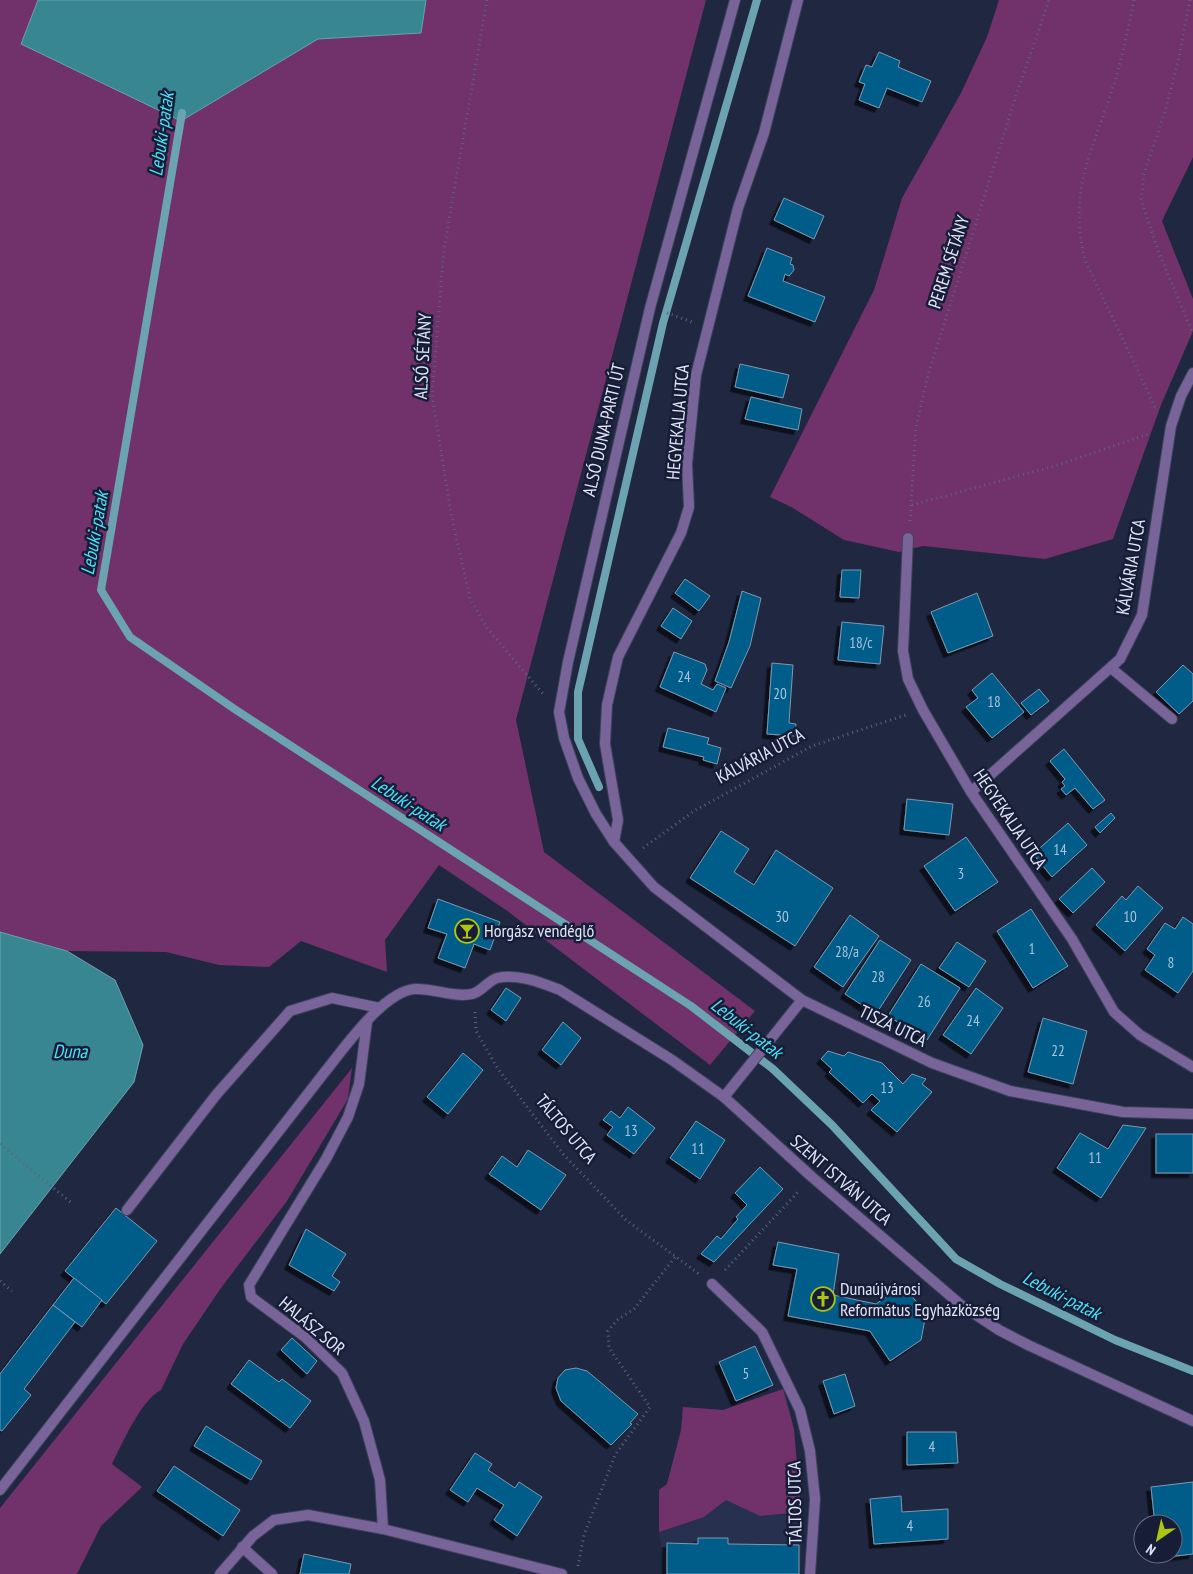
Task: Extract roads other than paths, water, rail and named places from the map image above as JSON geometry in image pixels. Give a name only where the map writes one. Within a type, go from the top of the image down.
[{"type":"street","name":"ALSÓ DUNA-PARTI ÚT","points":[[627,860],[596,814],[578,778],[564,738],[559,712],[600,518],[650,308],[735,0]]},
{"type":"street","name":"HEGYEKALJA UTCA","points":[[614,842],[618,820],[605,744],[607,705],[618,657],[680,532],[689,506],[687,464],[696,375],[738,208],[764,133],[798,0]]},
{"type":"street","name":"KÁLVÁRIA UTCA","points":[[971,792],[1120,659],[1142,615],[1171,426],[1181,396],[1193,373]]},
{"type":"street","name":"HEGYEKALJA UTCA","points":[[908,538],[903,651],[908,679],[923,710],[971,792],[1072,939],[1114,1012],[1140,1035],[1193,1067]]},
{"type":"street","points":[[1111,668],[1172,719]]},
{"type":"street","name":"TISZA UTCA","points":[[627,860],[672,902],[802,1000],[932,1063],[1010,1091],[1123,1112],[1193,1114]]},
{"type":"street","name":"SZENT ISTVÁN UTCA","points":[[380,1008],[400,993],[413,989],[461,996],[474,994],[496,978],[542,982],[560,990],[648,1045],[724,1097],[812,1177],[961,1304],[999,1330],[1193,1421]]},
{"type":"street","points":[[127,1210],[216,1094],[290,1011],[332,998],[380,1008]]},
{"type":"street","points":[[724,1097],[802,1000]]},
{"type":"street","points":[[0,1490],[324,1073],[380,1008]]},
{"type":"street","name":"HALÁSZ SOR","points":[[367,1022],[359,1084],[348,1117],[326,1160],[294,1209],[249,1285],[250,1297],[305,1337],[342,1373],[364,1421],[380,1480],[383,1529]]},
{"type":"street","name":"TÁLTOS UTCA","points":[[712,1284],[762,1332],[800,1410],[810,1451],[815,1499],[810,1574]]},
{"type":"street","points":[[220,1574],[242,1547],[274,1520],[308,1515],[383,1529],[562,1574]]},
{"type":"street","points":[[242,1547],[272,1574]]},
{"type":"water","points":[[38,0],[426,0],[421,33],[318,39],[181,121],[21,44]]},
{"type":"water","name":"Duna","points":[[0,932],[67,951],[115,980],[143,1045],[134,1082],[0,1254]]},
{"type":"waterway","points":[[599,787],[578,739],[578,692],[663,323],[757,0]]},
{"type":"waterway","name":"Lebuki-patak","points":[[182,113],[101,590],[130,637],[236,710],[691,1006],[773,1069],[832,1125],[956,1259],[1000,1284],[1115,1340],[1193,1371]]},
{"type":"place","name":"Horgász vendéglő","points":[[467,931]]},
{"type":"place","name":"Dunaújvárosi Református Egyházközség","points":[[823,1299]]}]
